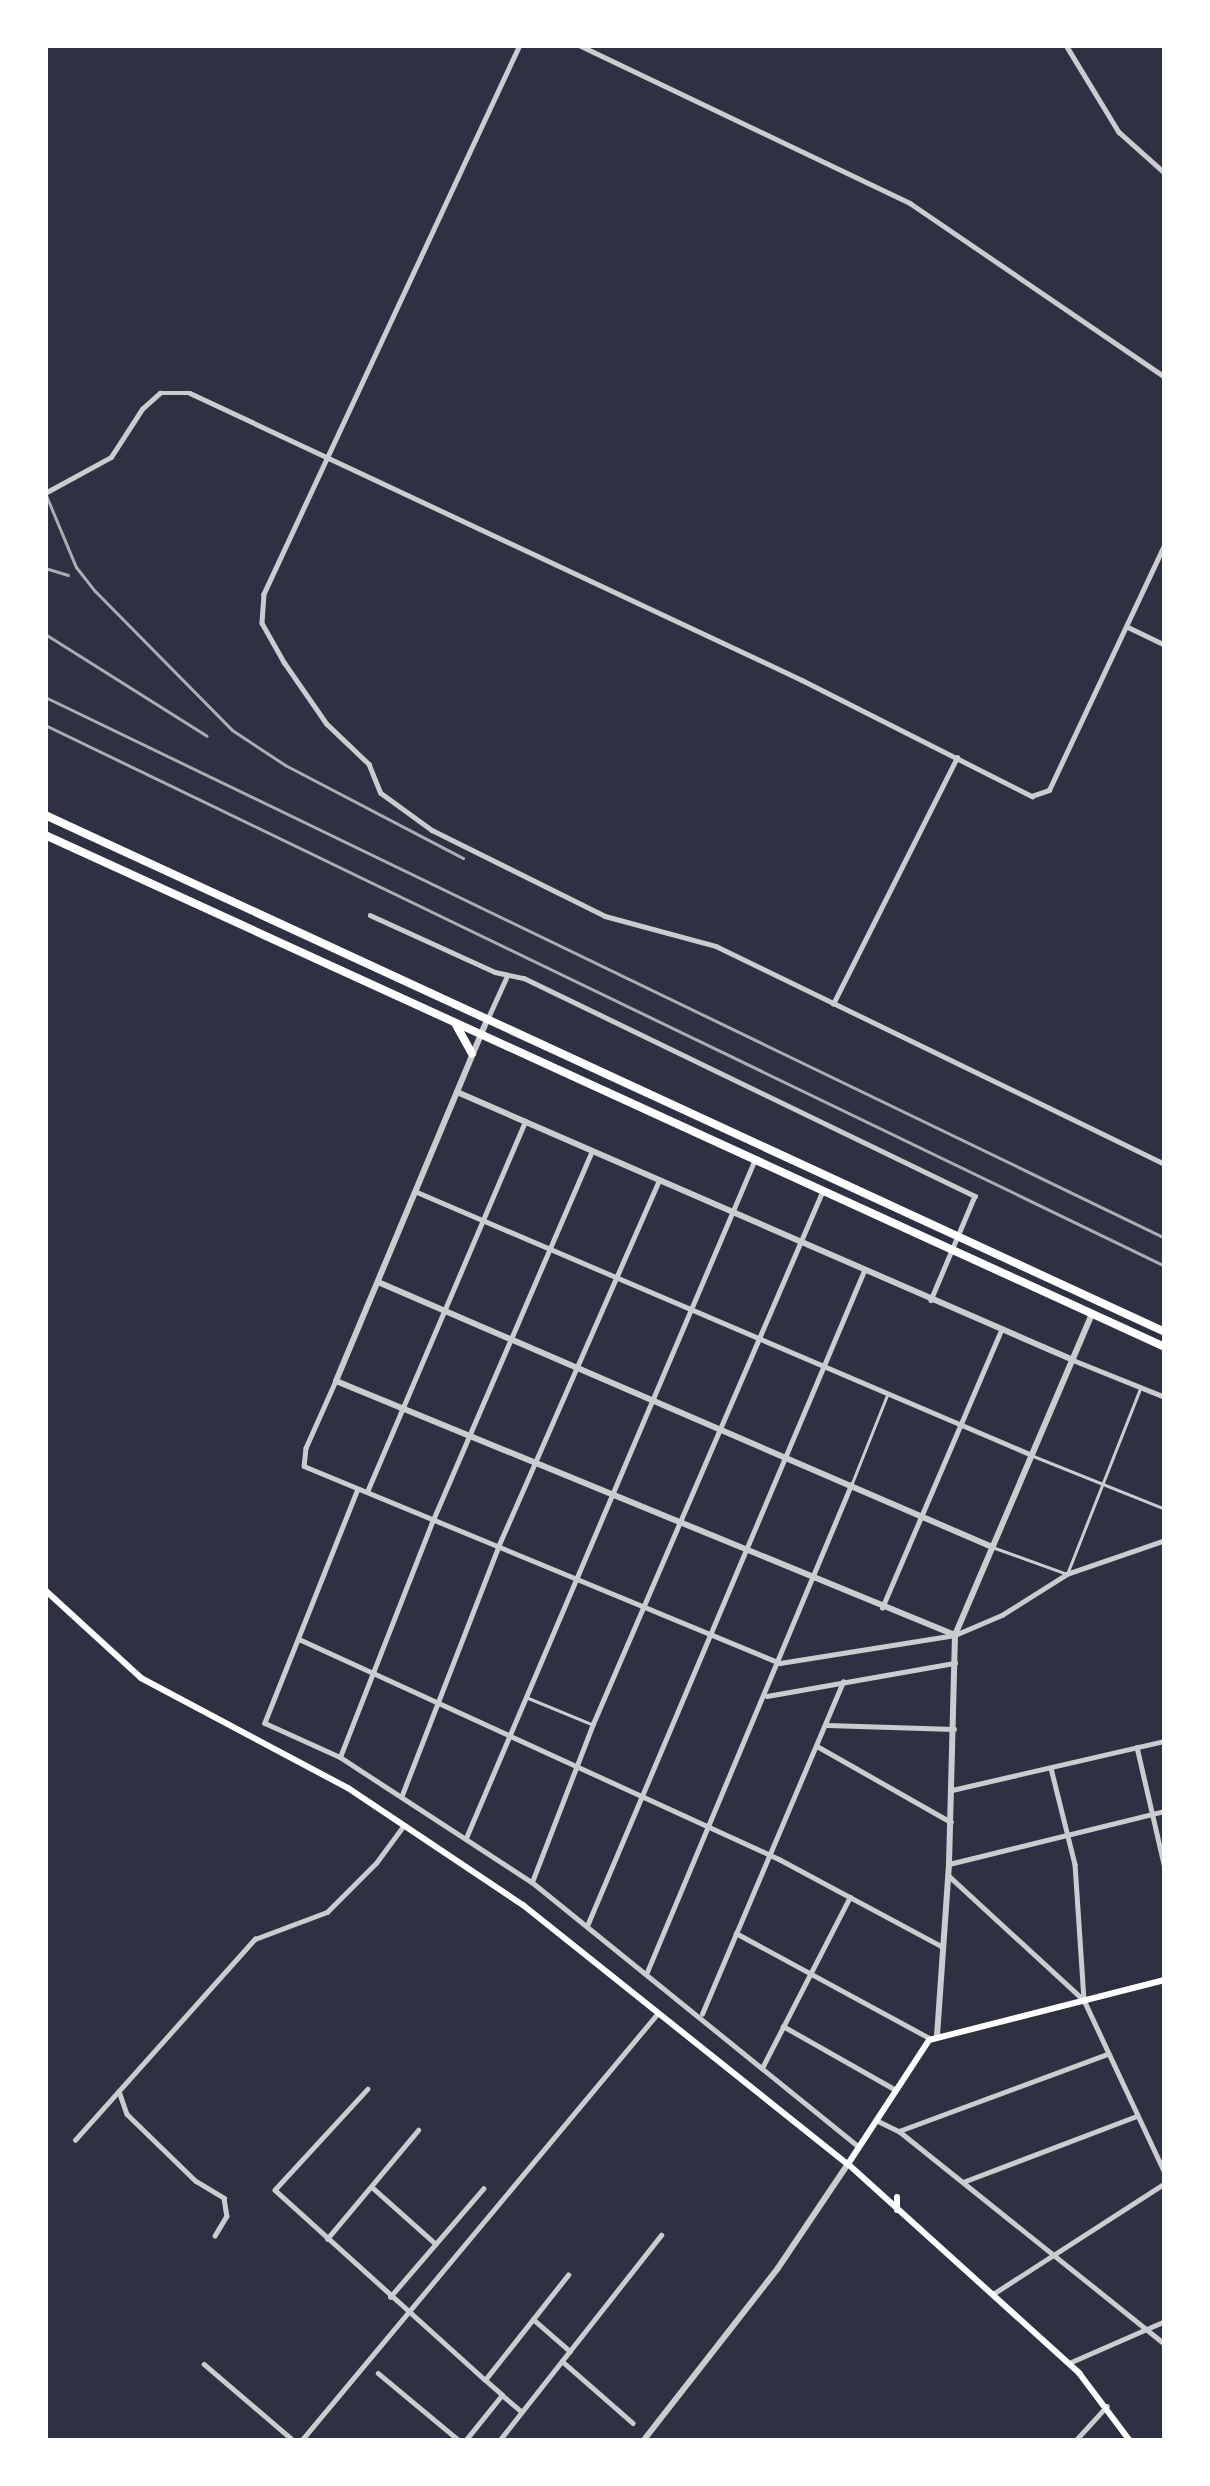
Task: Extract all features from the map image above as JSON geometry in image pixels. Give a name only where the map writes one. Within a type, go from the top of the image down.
[{"type":"main road","points":[[45,815],[1165,1332]]},
{"type":"main road","points":[[45,835],[1165,1347]]},
{"type":"main road","points":[[454,1022],[472,1054]]},
{"type":"main road","points":[[45,1590],[145,1681],[337,1781],[523,1905],[848,2164],[1069,2362],[1107,2405],[1130,2441]]},
{"type":"main road","points":[[848,2164],[934,2038],[1165,1980]]},
{"type":"main road","points":[[848,2164],[857,2161]]},
{"type":"main road","points":[[897,2197],[898,2210]]},
{"type":"street","points":[[520,45],[264,594],[262,623],[327,724],[369,764],[381,793],[432,830],[605,916],[716,946],[1165,1164]]},
{"type":"street","points":[[579,45],[941,220],[1165,377]]},
{"type":"street","points":[[1066,45],[1119,132],[1165,173]]},
{"type":"street","points":[[45,493],[111,457],[142,410],[168,391],[190,393],[1032,796],[1049,790],[1165,543]]},
{"type":"street","points":[[1128,627],[1165,645]]},
{"type":"street","points":[[833,1004],[957,757]]},
{"type":"street","points":[[370,915],[507,974],[975,1196],[931,1300]]},
{"type":"street","points":[[507,974],[306,1448],[304,1466],[780,1663],[955,1635],[1002,1615],[1066,1574],[1165,1540]]},
{"type":"street","points":[[457,1092],[1001,1331],[1165,1397]]},
{"type":"street","points":[[367,1493],[524,1121]]},
{"type":"street","points":[[340,1757],[433,1520],[592,1151]]},
{"type":"street","points":[[466,1838],[755,1160]]},
{"type":"street","points":[[402,1796],[498,1547],[659,1180]]},
{"type":"street","points":[[532,1882],[593,1724],[823,1190]]},
{"type":"street","points":[[417,1192],[1165,1509]]},
{"type":"street","points":[[586,1926],[864,1271]]},
{"type":"street","points":[[379,1282],[992,1547],[1066,1574]]},
{"type":"street","points":[[736,1933],[934,2038],[950,1864],[955,1635],[1092,1314]]},
{"type":"street","points":[[882,1609],[1001,1331]]},
{"type":"street","points":[[335,1381],[882,1609],[955,1635]]},
{"type":"street","points":[[1066,1574],[1141,1387]]},
{"type":"street","points":[[647,1972],[767,1696],[888,1394]]},
{"type":"street","points":[[358,1489],[266,1723],[340,1757],[532,1882],[702,2015],[858,2146]]},
{"type":"street","points":[[298,1638],[770,1855],[944,1947]]},
{"type":"street","points":[[767,1696],[955,1663]]},
{"type":"street","points":[[702,2015],[843,1682]]},
{"type":"street","points":[[526,1697],[593,1724]]},
{"type":"street","points":[[826,1725],[954,1729]]},
{"type":"street","points":[[952,1790],[1165,1741]]},
{"type":"street","points":[[817,1746],[951,1822]]},
{"type":"street","points":[[1137,1747],[1165,1868]]},
{"type":"street","points":[[1051,1768],[1069,1834],[1084,2000],[1165,2174]]},
{"type":"street","points":[[950,1864],[1165,1811]]},
{"type":"street","points":[[75,2140],[255,1939],[327,1912],[376,1863],[404,1825]]},
{"type":"street","points":[[949,1876],[1084,2000]]},
{"type":"street","points":[[762,2068],[850,1897]]},
{"type":"street","points":[[204,2364],[298,2441],[658,2013]]},
{"type":"street","points":[[783,2026],[896,2090]]},
{"type":"street","points":[[899,2132],[1107,2054]]},
{"type":"street","points":[[368,2089],[275,2190],[522,2412]]},
{"type":"street","points":[[119,2091],[127,2114],[196,2182],[224,2198],[227,2216],[215,2236]]},
{"type":"street","points":[[961,2182],[1137,2116]]},
{"type":"street","points":[[876,2120],[899,2132],[1165,2344]]},
{"type":"street","points":[[328,2239],[418,2130]]},
{"type":"street","points":[[643,2441],[778,2268],[848,2164]]},
{"type":"street","points":[[993,2294],[1165,2183]]},
{"type":"street","points":[[371,2186],[436,2243]]},
{"type":"street","points":[[390,2297],[483,2189]]},
{"type":"street","points":[[499,2441],[661,2235]]},
{"type":"street","points":[[484,2380],[568,2275]]},
{"type":"street","points":[[533,2319],[570,2351]]},
{"type":"street","points":[[1069,2362],[1165,2320]]},
{"type":"street","points":[[562,2361],[633,2423]]},
{"type":"street","points":[[378,2373],[462,2441],[502,2395]]},
{"type":"street","points":[[1076,2441],[1107,2405]]},
{"type":"railway","points":[[45,493],[76,567],[232,730],[285,765],[463,858]]},
{"type":"railway","points":[[45,568],[68,575]]},
{"type":"railway","points":[[45,634],[207,736]]},
{"type":"railway","points":[[45,697],[1165,1238]]},
{"type":"railway","points":[[45,725],[1165,1266]]}]
